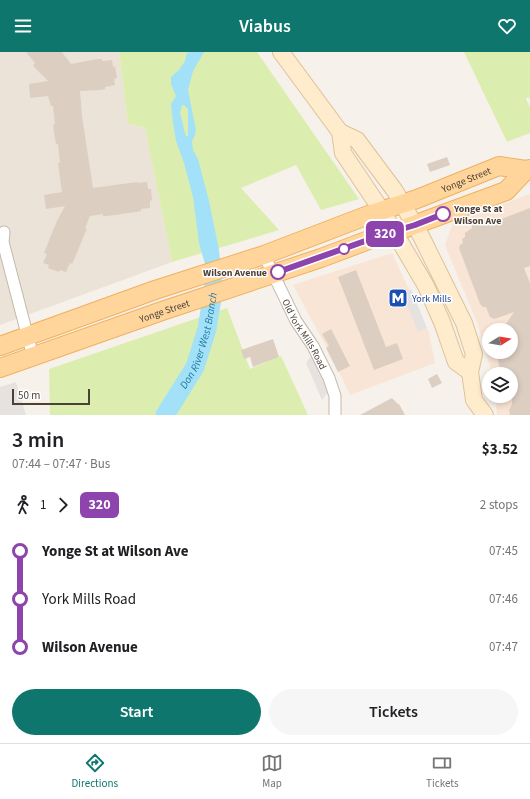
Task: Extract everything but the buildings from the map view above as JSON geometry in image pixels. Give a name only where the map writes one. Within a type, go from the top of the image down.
[{"type":"main road","points":[[282,52],[340,132],[343,153],[382,211],[426,286],[442,322],[456,362],[470,372]]},
{"type":"main road","points":[[340,132],[357,140],[403,204],[415,225],[464,323],[474,354],[470,372],[472,407],[485,415]]},
{"type":"main road","name":"Yonge Street","points":[[0,346],[155,290],[264,255],[403,204],[499,166],[528,169]]},
{"type":"main road","name":"Yonge Street","points":[[0,368],[382,235],[395,232],[506,191],[528,169]]},
{"type":"street","points":[[4,232],[3,242],[33,357]]},
{"type":"street","name":"Old York Mills Road","points":[[264,255],[296,322],[313,346],[329,378],[335,396],[335,415]]},
{"type":"shaded area","points":[[0,52],[119,52],[128,124],[145,128],[172,262],[0,325]]},
{"type":"shaded area","points":[[530,194],[530,415],[497,415],[496,403],[518,403],[518,367],[490,367],[488,359],[518,359],[518,323],[482,323],[482,339],[478,325],[445,245],[453,223]]},
{"type":"shaded area","points":[[392,253],[429,333],[435,363],[350,395],[335,363],[293,285]]},
{"type":"shaded area","points":[[411,289],[427,328],[418,332],[402,293]]},
{"type":"shaded area","points":[[311,356],[328,392],[322,400],[306,363]]},
{"type":"shaded area","points":[[16,382],[26,415],[0,415],[0,387]]},
{"type":"green space","points":[[119,52],[257,52],[359,199],[321,210],[296,165],[241,188],[279,230],[172,262],[145,128],[128,124]]},
{"type":"green space","points":[[464,52],[530,52],[530,99],[528,97],[526,99],[530,107],[530,133],[507,142]]},
{"type":"green space","points":[[227,308],[250,369],[281,356],[308,415],[50,415],[49,369]]},
{"type":"water","points":[[204,52],[193,71],[188,90],[196,130],[192,141],[193,150],[198,159],[209,201],[219,250],[221,271],[222,289],[209,312],[205,292],[205,264],[199,243],[193,197],[184,163],[176,141],[171,104],[176,96],[171,84],[171,77],[179,70],[185,61],[187,53]],"holes":[[[182,105],[188,109],[188,136],[186,136],[180,113]]]},
{"type":"waterway","name":"Don River West Branch","points":[[165,415],[195,367],[207,329],[214,286]]},
{"type":"bus line","name":"320","points":[[278,272],[443,214]]},
{"type":"place","name":"Yonge St at Wilson Ave","points":[[443,214]]},
{"type":"place","name":"Wilson Avenue","points":[[278,272]]},
{"type":"place","name":"York Mills","points":[[398,298]]}]
